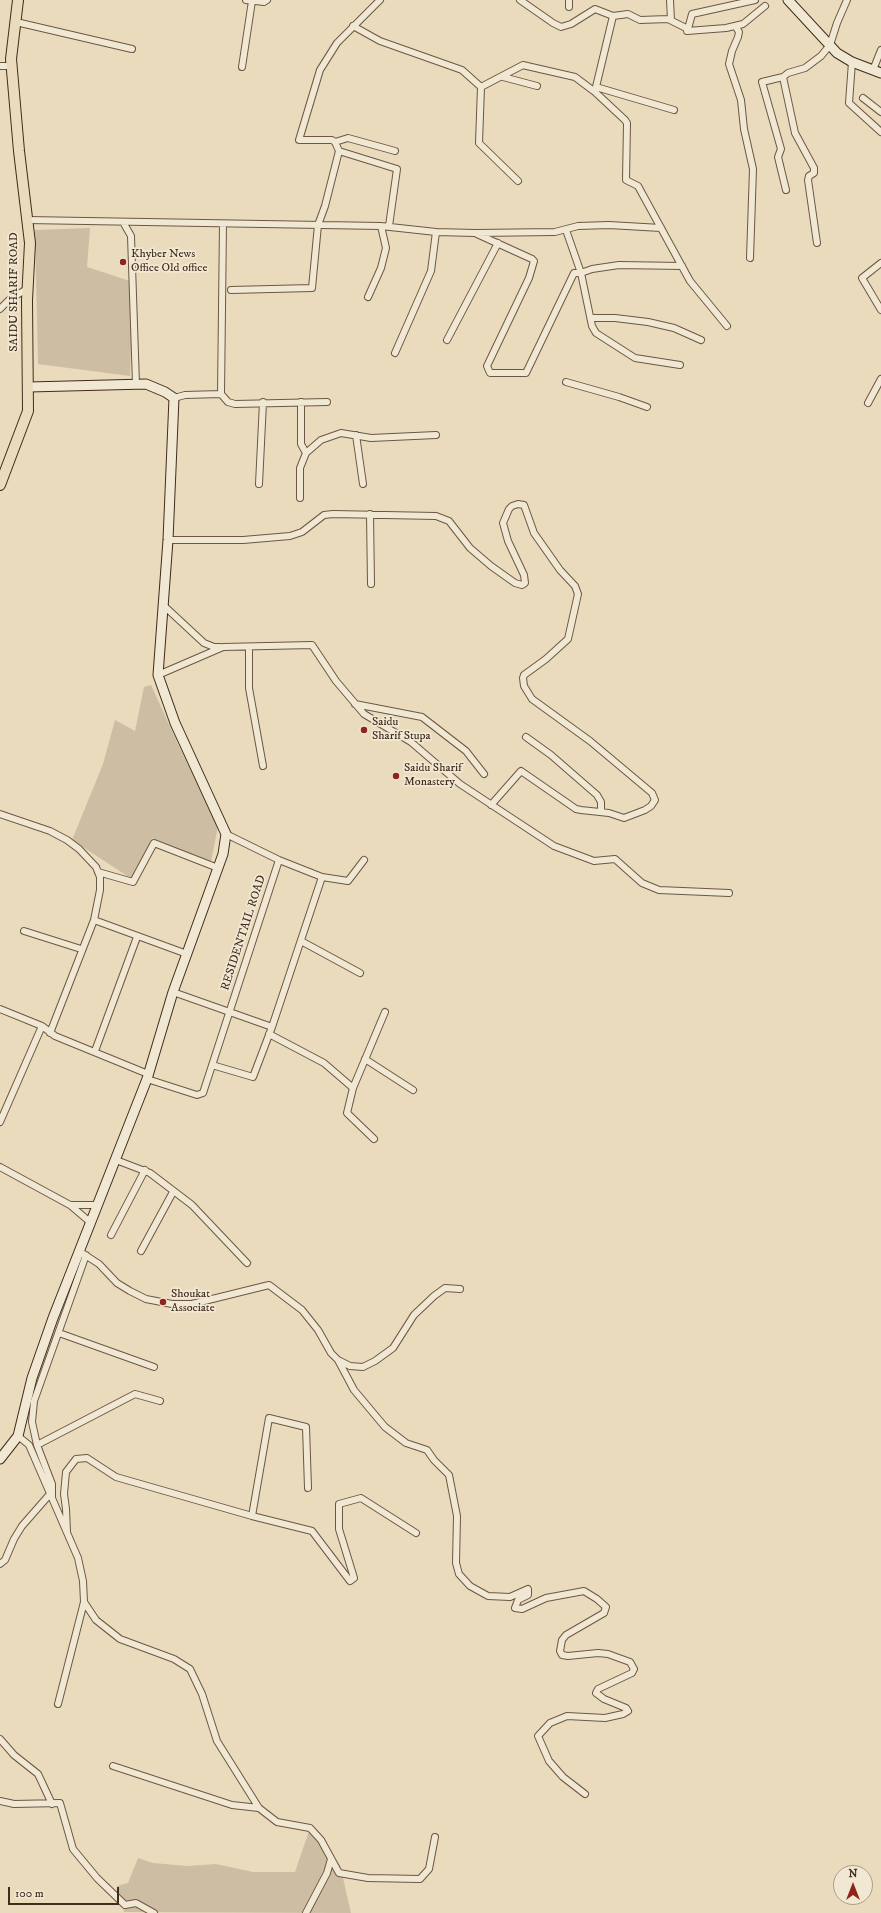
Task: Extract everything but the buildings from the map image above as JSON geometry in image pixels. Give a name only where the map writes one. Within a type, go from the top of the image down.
[{"type":"main road","name":"SAIDU SHARIF ROAD","points":[[0,485],[28,411],[29,387],[27,289],[30,243],[11,66],[18,0]]},
{"type":"street","points":[[246,0],[264,2],[267,0]]},
{"type":"street","points":[[242,67],[252,0]]},
{"type":"street","points":[[380,0],[337,42],[320,70],[299,140],[332,140],[335,142],[348,138],[394,151]]},
{"type":"street","points":[[520,0],[561,27],[571,24],[595,9],[613,16],[628,14],[640,20],[668,19],[688,29],[692,14],[755,0]]},
{"type":"street","points":[[569,0],[570,7]]},
{"type":"street","points":[[788,0],[837,53],[852,62],[877,71],[881,50]]},
{"type":"street","points":[[786,190],[778,157],[780,149],[762,82],[783,77],[788,73],[813,64],[830,45],[837,23],[847,0]]},
{"type":"street","points":[[669,1],[671,20]]},
{"type":"street","points":[[687,31],[736,27],[744,24],[765,6]]},
{"type":"street","points":[[595,90],[613,16]]},
{"type":"street","points":[[16,22],[132,49]]},
{"type":"street","points":[[353,26],[380,41],[462,70],[481,87]]},
{"type":"street","points":[[736,27],[739,32],[729,64],[741,100],[744,129],[753,170],[750,258]]},
{"type":"street","points":[[852,62],[850,103],[881,132]]},
{"type":"street","points":[[481,87],[523,65],[575,77],[595,90],[627,123],[626,180],[638,186],[690,281],[727,326]]},
{"type":"street","points":[[0,66],[11,66]]},
{"type":"street","points":[[502,77],[537,86]]},
{"type":"street","points":[[783,77],[795,133],[814,168],[814,172],[809,176],[808,180],[817,243]]},
{"type":"street","points":[[481,87],[479,143],[518,180]]},
{"type":"street","points":[[595,90],[674,110]]},
{"type":"street","points":[[863,98],[881,112]]},
{"type":"street","points":[[231,290],[312,288],[318,225],[325,206],[339,150],[335,142]]},
{"type":"street","points":[[339,150],[397,170],[389,226]]},
{"type":"street","points":[[27,220],[389,226],[436,232],[475,233],[555,232],[578,226],[661,228]]},
{"type":"street","points":[[123,222],[131,236],[136,384]]},
{"type":"street","points":[[223,224],[221,394],[228,402],[235,404],[263,402],[327,402]]},
{"type":"street","points":[[368,297],[381,268],[386,248],[380,226]]},
{"type":"street","points":[[566,230],[581,273],[591,318],[596,332],[629,356],[680,365]]},
{"type":"street","points":[[395,353],[431,271],[436,232]]},
{"type":"street","points":[[475,233],[532,258],[534,261],[534,265],[487,366],[490,373],[526,373],[574,272],[581,273],[592,269],[619,265],[682,266]]},
{"type":"street","points":[[447,340],[498,243]]},
{"type":"street","points":[[880,267],[862,277],[862,280],[881,310]]},
{"type":"street","points":[[0,309],[10,299],[27,289]]},
{"type":"street","points":[[591,318],[615,318],[648,322],[674,328],[701,340]]},
{"type":"street","points":[[868,403],[881,379]]},
{"type":"street","points":[[566,382],[619,397],[647,407]]},
{"type":"street","points":[[29,387],[136,384],[155,387],[174,398],[185,395],[221,394]]},
{"type":"street","points":[[0,1564],[5,1560],[14,1539],[22,1526],[51,1496],[52,1484],[37,1445],[32,1422],[34,1401],[59,1333],[83,1253],[90,1222],[116,1160],[148,1076],[174,992],[223,854],[226,834],[176,723],[158,675],[162,604],[168,540],[174,398]]},
{"type":"street","points":[[259,484],[263,402]]},
{"type":"street","points":[[301,402],[301,444],[306,453]]},
{"type":"street","points":[[300,498],[300,468],[306,453],[321,440],[341,433],[371,438],[436,435]]},
{"type":"street","points":[[356,436],[363,484]]},
{"type":"street","points":[[168,540],[243,540],[290,536],[302,532],[324,515],[370,514],[392,517],[444,518],[449,521],[470,548],[491,566],[515,583],[522,585],[525,583],[524,575],[508,541],[504,523],[509,509],[512,506],[518,504],[524,505],[534,533],[560,570],[575,586],[578,594],[571,619],[568,639],[546,660],[524,675],[524,686],[532,698],[590,741],[652,793],[655,798],[651,806],[628,818],[601,812],[576,809],[521,771],[491,805]]},
{"type":"street","points":[[370,514],[371,584]]},
{"type":"street","points":[[162,604],[204,642],[214,647],[312,645],[336,681],[364,714],[411,742],[460,784],[554,846],[594,861],[615,859],[642,883],[659,890],[729,893]]},
{"type":"street","points":[[158,675],[223,647]]},
{"type":"street","points":[[248,647],[249,688],[263,766]]},
{"type":"street","points":[[355,704],[422,717],[466,751],[484,774]]},
{"type":"street","points":[[526,737],[551,755],[597,795],[600,802],[601,812]]},
{"type":"street","points":[[0,814],[50,831],[67,840],[88,858],[96,867],[98,872],[100,890],[94,920],[50,1033]]},
{"type":"street","points":[[226,834],[279,860],[322,878],[348,881],[364,860]]},
{"type":"street","points":[[98,872],[133,882],[154,843],[218,868]]},
{"type":"street","name":"RESIDENTAIL ROAD","points":[[148,1076],[200,1094],[203,1093],[279,860]]},
{"type":"street","points":[[212,1066],[253,1077],[272,1027],[322,878]]},
{"type":"street","points":[[94,920],[137,937],[187,954]]},
{"type":"street","points":[[24,931],[82,949]]},
{"type":"street","points":[[95,1051],[137,937]]},
{"type":"street","points":[[301,941],[360,973]]},
{"type":"street","points":[[174,992],[272,1027]]},
{"type":"street","points":[[0,1009],[42,1026],[50,1033],[95,1051],[148,1076]]},
{"type":"street","points":[[374,1139],[347,1113],[353,1088],[385,1012]]},
{"type":"street","points":[[0,1122],[42,1026]]},
{"type":"street","points":[[269,1034],[324,1064],[353,1088]]},
{"type":"street","points":[[365,1059],[413,1090]]},
{"type":"street","points":[[116,1160],[145,1170],[192,1205],[247,1262]]},
{"type":"street","points":[[0,1167],[70,1205],[90,1222]]},
{"type":"street","points":[[111,1235],[145,1170]]},
{"type":"street","points":[[141,1251],[173,1192]]},
{"type":"street","points":[[70,1205],[98,1205]]},
{"type":"street","points":[[83,1253],[103,1268],[117,1283],[130,1291],[146,1299],[172,1304],[192,1304],[269,1285],[302,1310],[318,1330],[331,1353],[338,1360],[354,1390],[385,1427],[406,1443],[427,1450],[434,1460],[449,1475],[457,1516],[456,1563],[459,1574],[470,1586],[488,1596],[510,1597],[528,1589],[528,1595],[518,1600],[515,1608],[522,1609],[546,1598],[584,1591],[606,1607],[604,1613],[566,1635],[562,1640],[560,1651],[562,1655],[568,1656],[598,1653],[608,1654],[630,1662],[634,1669],[632,1673],[598,1689],[596,1693],[604,1700],[626,1708],[628,1711],[623,1714],[605,1718],[567,1716],[550,1723],[538,1736],[549,1761],[563,1777],[586,1794]]},
{"type":"street","points":[[0,1459],[18,1436],[32,1378],[83,1253]]},
{"type":"street","points":[[338,1360],[350,1366],[363,1367],[375,1361],[393,1348],[414,1315],[434,1296],[445,1288],[460,1289]]},
{"type":"street","points":[[59,1333],[154,1367]]},
{"type":"street","points":[[37,1445],[135,1394],[160,1401]]},
{"type":"street","points":[[252,1516],[269,1418],[306,1427],[308,1488]]},
{"type":"street","points":[[18,1436],[28,1445],[51,1496],[78,1558],[83,1581],[84,1602],[58,1704]]},
{"type":"street","points":[[67,1532],[64,1494],[66,1472],[76,1459],[87,1458],[116,1477],[252,1516],[312,1531],[350,1581],[354,1578],[339,1529],[339,1504],[361,1498],[416,1533]]},
{"type":"street","points":[[84,1602],[96,1620],[120,1639],[174,1659],[190,1670],[202,1694],[218,1740],[259,1808],[277,1822],[310,1828],[321,1840],[340,1873],[352,1876],[420,1879],[429,1869],[435,1837]]},
{"type":"street","points":[[0,1739],[14,1755],[38,1774],[52,1804]]},
{"type":"street","points":[[113,1766],[232,1805],[259,1808]]},
{"type":"street","points":[[0,1801],[14,1804],[60,1803],[73,1849],[97,1878],[126,1905],[136,1903],[154,1913]]},
{"type":"street","points":[[306,1913],[327,1874],[332,1861],[330,1858]]},
{"type":"shaded area","points":[[90,228],[87,267],[133,282],[130,376],[38,364],[35,230]]},
{"type":"shaded area","points":[[151,685],[218,826],[211,862],[152,838],[132,879],[72,840],[103,764],[115,720],[135,731],[144,687]]},
{"type":"shaded area","points":[[310,1828],[340,1865],[351,1913],[124,1912],[117,1886],[128,1883],[138,1858],[153,1863],[187,1866],[216,1864],[253,1872],[295,1872]]},
{"type":"place","name":"Khyber News Office Old office","points":[[123,262]]},
{"type":"place","name":"Saidu Sharif Stupa","points":[[364,730]]},
{"type":"place","name":"Saidu Sharif Monastery","points":[[396,776]]},
{"type":"place","name":"Shoukat Associate","points":[[163,1302]]}]
